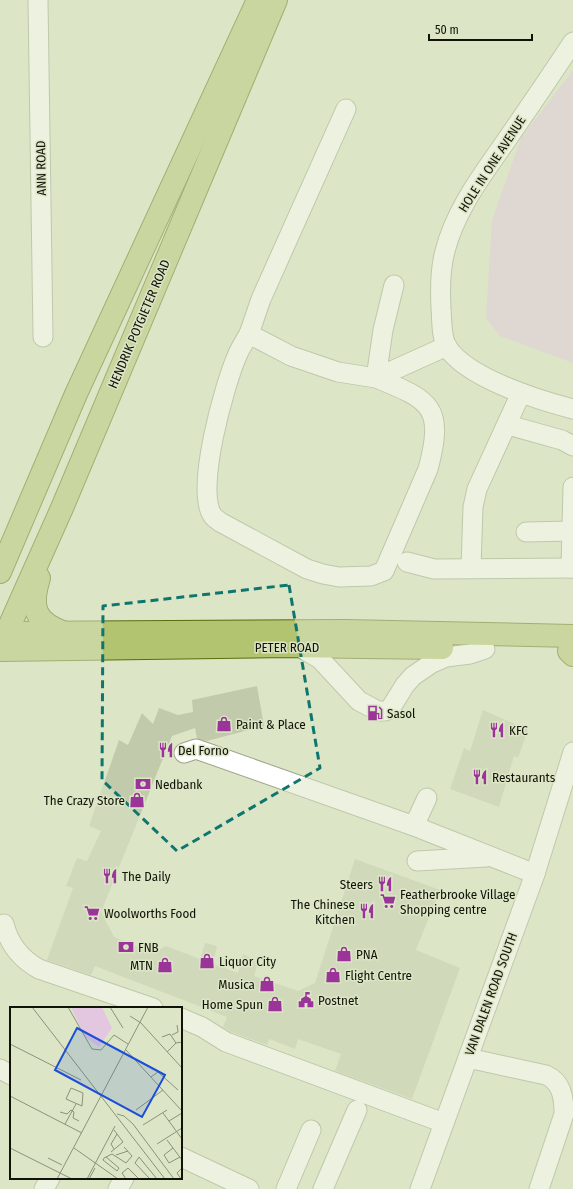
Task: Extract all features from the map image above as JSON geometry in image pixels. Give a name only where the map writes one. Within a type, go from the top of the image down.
[{"type":"main road","name":"HENDRIK POTGIETER ROAD","points":[[0,572],[76,394],[258,0]]},
{"type":"main road","name":"HENDRIK POTGIETER ROAD","points":[[1,641],[62,508],[276,0]]},
{"type":"main road","points":[[62,508],[34,596],[36,611],[46,624],[65,633]]},
{"type":"main road","points":[[0,543],[21,522]]},
{"type":"main road","name":"PETER ROAD","points":[[1,641],[65,633],[345,631],[572,649]]},
{"type":"main road","name":"PETER ROAD","points":[[1,641],[485,649],[572,649]]},
{"type":"street","name":"ANN ROAD","points":[[38,0],[43,337]]},
{"type":"street","name":"HOLE IN ONE AVENUE","points":[[447,346],[442,324],[441,275],[445,252],[458,216],[480,179],[573,42]]},
{"type":"street","points":[[249,334],[291,356],[338,372],[376,378],[413,393],[428,405],[434,420],[432,455],[428,469],[384,571],[371,576],[339,578],[307,569],[220,522],[212,516],[207,501],[207,471],[222,400],[237,356],[249,334],[261,299],[346,109]]},
{"type":"street","points":[[376,378],[383,330],[394,285]]},
{"type":"street","points":[[376,378],[447,346],[464,363],[483,376],[522,393],[573,409]]},
{"type":"street","points":[[471,568],[474,500],[477,489],[522,393]]},
{"type":"street","points":[[508,425],[562,440],[573,446]]},
{"type":"street","points":[[407,562],[434,569],[572,568],[573,487]]},
{"type":"street","points":[[526,532],[572,531]]},
{"type":"street","points":[[298,646],[320,659],[349,692],[359,701],[378,711],[390,709],[405,685],[432,662],[446,657],[470,654],[485,649]]},
{"type":"street","points":[[184,753],[196,749],[414,826],[535,874]]},
{"type":"street","name":"VAN DALEN ROAD SOUTH","points":[[420,1189],[535,874],[573,752]]},
{"type":"street","points":[[414,826],[427,798]]},
{"type":"street","points":[[417,861],[491,856]]},
{"type":"street","points":[[4,924],[7,936],[13,946],[30,964],[39,969],[150,1007]]},
{"type":"street","points":[[182,1018],[202,1027],[226,1042],[444,1123]]},
{"type":"street","points":[[468,1058],[546,1075],[553,1078],[558,1084],[564,1103],[564,1114],[539,1189]]},
{"type":"street","points":[[0,1069],[10,1074]]},
{"type":"street","points":[[0,1081],[10,1085]]},
{"type":"street","points":[[323,1189],[357,1110]]},
{"type":"street","points":[[286,1189],[311,1130]]},
{"type":"street","points":[[182,1158],[241,1187]]},
{"type":"street","points":[[44,1189],[49,1179]]},
{"type":"street","points":[[118,1189],[123,1179]]},
{"type":"highlighted area","points":[[289,585],[320,768],[177,851],[102,780],[103,606]]},
{"type":"shaded area","points":[[573,70],[573,363],[500,336],[486,318],[492,220],[521,138]]},
{"type":"building","name":"Featherbrooke Village Shopping centre","points":[[257,686],[264,726],[207,741],[197,739],[195,728],[172,736],[101,912],[114,937],[153,953],[166,946],[200,959],[205,943],[217,946],[213,964],[238,973],[243,954],[258,962],[254,976],[298,991],[315,983],[355,859],[440,890],[416,950],[460,968],[412,1099],[335,1071],[341,1054],[298,1039],[295,1049],[269,1039],[267,1045],[231,1032],[223,1027],[227,1017],[95,966],[91,975],[47,960],[73,888],[66,886],[77,858],[87,861],[101,831],[89,826],[119,740],[128,745],[142,713],[153,724],[159,708],[178,715],[193,712],[192,700]]},
{"type":"building","points":[[483,710],[528,730],[518,758],[514,756],[499,807],[450,789],[464,748],[470,751]]},
{"type":"place","name":"Sasol","points":[[375,713]]},
{"type":"place","name":"Paint & Place","points":[[224,724]]},
{"type":"place","name":"KFC","points":[[497,730]]},
{"type":"place","name":"Del Forno","points":[[166,750]]},
{"type":"place","name":"Restaurants","points":[[480,777]]},
{"type":"place","name":"Nedbank","points":[[143,784]]},
{"type":"place","name":"The Crazy Store","points":[[137,800]]},
{"type":"place","name":"The Daily","points":[[110,876]]},
{"type":"place","name":"Steers","points":[[385,884]]},
{"type":"place","name":"Featherbrooke Village Shopping centre","points":[[388,901]]},
{"type":"place","name":"The Chinese Kitchen","points":[[367,911]]},
{"type":"place","name":"Woolworths Food","points":[[92,913]]},
{"type":"place","name":"FNB","points":[[126,947]]},
{"type":"place","name":"PNA","points":[[344,954]]},
{"type":"place","name":"Liquor City","points":[[207,961]]},
{"type":"place","name":"MTN","points":[[165,965]]},
{"type":"place","name":"Flight Centre","points":[[333,975]]},
{"type":"place","name":"Musica","points":[[267,984]]},
{"type":"place","name":"Postnet","points":[[306,1000]]},
{"type":"place","name":"Home Spun","points":[[275,1004]]}]
